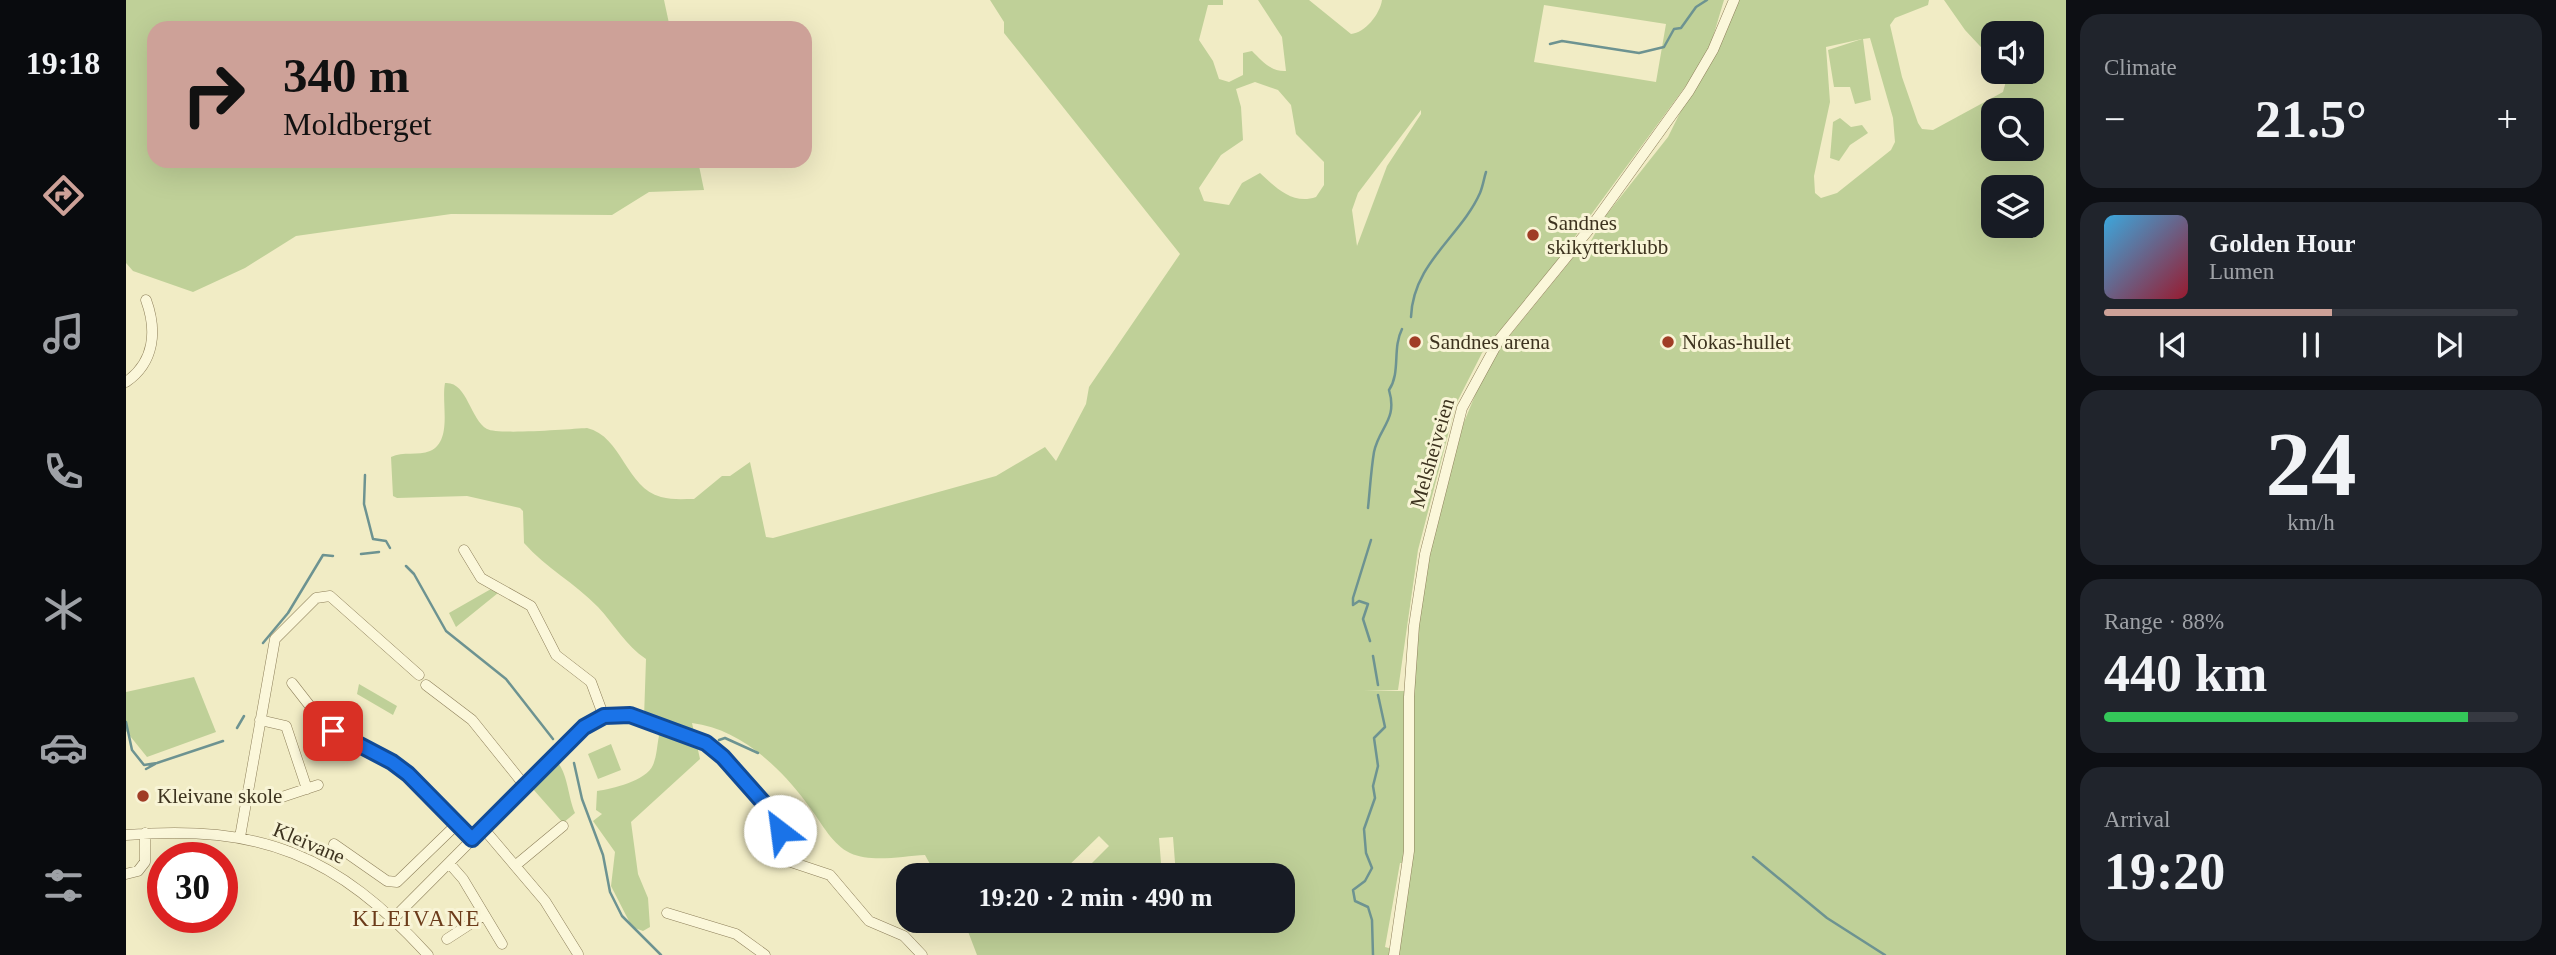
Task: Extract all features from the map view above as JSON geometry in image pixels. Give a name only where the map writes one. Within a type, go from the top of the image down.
[{"type":"street","name":"Melsheiveien","points":[[1394,955],[1409,851],[1409,709],[1414,626],[1425,554],[1462,408],[1504,333],[1591,227],[1689,91],[1713,50],[1734,0]]},
{"type":"street","points":[[126,382],[145,363],[153,340],[151,314],[146,300]]},
{"type":"street","points":[[464,550],[481,578],[531,606],[537,613],[556,655],[591,682],[604,716]]},
{"type":"street","points":[[240,837],[275,639],[321,595],[330,596],[419,675]]},
{"type":"street","points":[[292,683],[324,724],[346,740],[392,762],[408,774],[472,839]]},
{"type":"street","points":[[426,685],[472,720],[525,786]]},
{"type":"street","points":[[394,918],[584,727],[604,716],[639,716],[715,748],[775,816],[783,854],[788,861],[830,875],[869,922],[904,936],[922,955]]},
{"type":"street","points":[[260,720],[286,726],[307,789]]},
{"type":"street","points":[[276,799],[318,785]]},
{"type":"street","points":[[334,844],[398,888],[457,824]]},
{"type":"street","points":[[516,865],[563,827]]},
{"type":"street","points":[[483,828],[545,901],[578,954]]},
{"type":"street","name":"Kleivane","points":[[126,835],[188,832],[240,837],[286,850],[317,863],[351,883],[394,918],[428,955]]},
{"type":"street","points":[[126,874],[138,871],[145,862],[145,834]]},
{"type":"street","points":[[449,863],[463,879],[502,944]]},
{"type":"street","points":[[667,914],[736,934],[765,955]]},
{"type":"street","points":[[447,939],[484,915]]},
{"type":"green space","points":[[126,0],[664,0],[668,21],[147,21],[147,168],[699,168],[704,190],[649,192],[612,215],[451,214],[296,236],[245,268],[193,292],[133,271],[126,263]]},
{"type":"green space","points":[[990,0],[1223,0],[1223,5],[1208,5],[1199,40],[1213,61],[1219,79],[1229,82],[1243,75],[1243,53],[1252,51],[1271,68],[1286,71],[1282,37],[1258,0],[1309,0],[1351,34],[1371,22],[1382,0],[1724,0],[1707,57],[1557,261],[1482,353],[1456,404],[1418,550],[1398,690],[1364,691],[1409,691],[1421,591],[1460,432],[1489,361],[1576,254],[1582,257],[1603,219],[1668,137],[1736,0],[1929,0],[1928,5],[1895,18],[1890,25],[1902,77],[1922,129],[1933,130],[1981,104],[1981,161],[2044,161],[2044,98],[1992,98],[2003,92],[2005,84],[2044,84],[2044,21],[1981,21],[1981,47],[1944,0],[2066,0],[2066,955],[977,955],[969,933],[1295,933],[1295,863],[1175,863],[1173,837],[1159,838],[1161,863],[1092,863],[1109,846],[1099,836],[1071,863],[929,863],[925,855],[877,858],[859,856],[850,853],[833,840],[800,794],[760,754],[728,733],[692,723],[700,759],[631,822],[638,874],[648,898],[650,927],[643,931],[632,927],[611,886],[615,852],[593,821],[602,814],[596,810],[597,791],[636,780],[649,771],[654,762],[659,736],[644,718],[646,659],[626,641],[589,598],[524,543],[523,511],[520,508],[467,496],[397,498],[393,496],[391,457],[430,451],[437,446],[444,430],[445,383],[452,384],[463,394],[476,417],[487,429],[519,432],[587,428],[599,433],[617,451],[640,484],[661,497],[694,499],[722,476],[730,476],[750,462],[766,537],[773,538],[996,476],[1045,447],[1056,461],[1086,404],[1089,387],[1180,254],[1004,33],[1004,22]],"holes":[[[1544,5],[1666,24],[1656,82],[1534,62]],[[1870,38],[1893,118],[1895,142],[1891,150],[1837,193],[1821,198],[1815,193],[1814,176],[1830,102],[1826,47],[1862,39],[1828,50],[1834,87],[1850,87],[1855,104],[1871,100],[1863,39]],[[1255,82],[1278,90],[1291,105],[1296,134],[1324,162],[1324,185],[1316,197],[1292,197],[1260,173],[1242,183],[1229,205],[1204,201],[1199,188],[1221,155],[1243,140],[1241,107],[1236,89]],[[1421,110],[1387,166],[1357,246],[1352,210],[1358,193]],[[1400,863],[1404,863],[1392,949],[1385,947]]]},
{"type":"green space","points":[[1840,118],[1851,127],[1862,125],[1868,133],[1850,145],[1839,161],[1830,158],[1833,122]]},
{"type":"green space","points":[[491,589],[498,593],[456,627],[449,613]]},
{"type":"green space","points":[[194,677],[216,732],[147,757],[126,731],[126,692]]},
{"type":"green space","points":[[359,684],[397,706],[393,715],[357,694]]},
{"type":"green space","points":[[611,744],[621,770],[598,779],[588,754]]},
{"type":"green space","points":[[558,763],[564,774],[575,813],[563,823],[533,789]]},
{"type":"waterway","points":[[1550,44],[1562,41],[1639,53],[1664,47],[1674,29],[1681,28],[1696,7],[1707,0]]},
{"type":"waterway","points":[[1411,317],[1420,281],[1472,208],[1486,172]]},
{"type":"waterway","points":[[1368,508],[1374,452],[1390,416],[1389,390],[1395,376],[1397,344],[1402,329]]},
{"type":"waterway","points":[[365,475],[364,504],[373,539],[386,541],[390,548]]},
{"type":"waterway","points":[[1370,641],[1363,619],[1368,604],[1359,601],[1353,605],[1353,598],[1371,540]]},
{"type":"waterway","points":[[361,554],[379,552]]},
{"type":"waterway","points":[[263,643],[288,613],[323,555],[333,556]]},
{"type":"waterway","points":[[406,566],[414,574],[446,631],[506,679],[553,739]]},
{"type":"waterway","points":[[1373,656],[1378,685]]},
{"type":"waterway","points":[[1373,955],[1372,920],[1368,907],[1355,901],[1353,890],[1365,881],[1372,868],[1366,853],[1364,829],[1375,798],[1373,786],[1378,766],[1374,738],[1385,727],[1378,695]]},
{"type":"waterway","points":[[237,728],[244,716]]},
{"type":"waterway","points":[[126,722],[132,750],[144,765],[223,741]]},
{"type":"waterway","points":[[719,740],[725,738],[758,753]]},
{"type":"waterway","points":[[146,769],[157,763]]},
{"type":"waterway","points":[[574,763],[582,799],[603,855],[610,892],[622,916],[661,955]]},
{"type":"waterway","points":[[1753,857],[1827,918],[1885,955]]},
{"type":"place","name":"Sandnes skikytterklubb","points":[[1533,235]]},
{"type":"place","name":"Sandnes arena","points":[[1415,342]]},
{"type":"place","name":"Nokas-hullet","points":[[1668,342]]},
{"type":"place","name":"Kleivane skole","points":[[143,796]]},
{"type":"district","name":"KLEIVANE","points":[[417,918]]},
{"type":"route","points":[[333,731],[392,762],[408,774],[472,839],[584,727],[604,716],[639,716],[715,748],[772,812],[780,831]]}]
